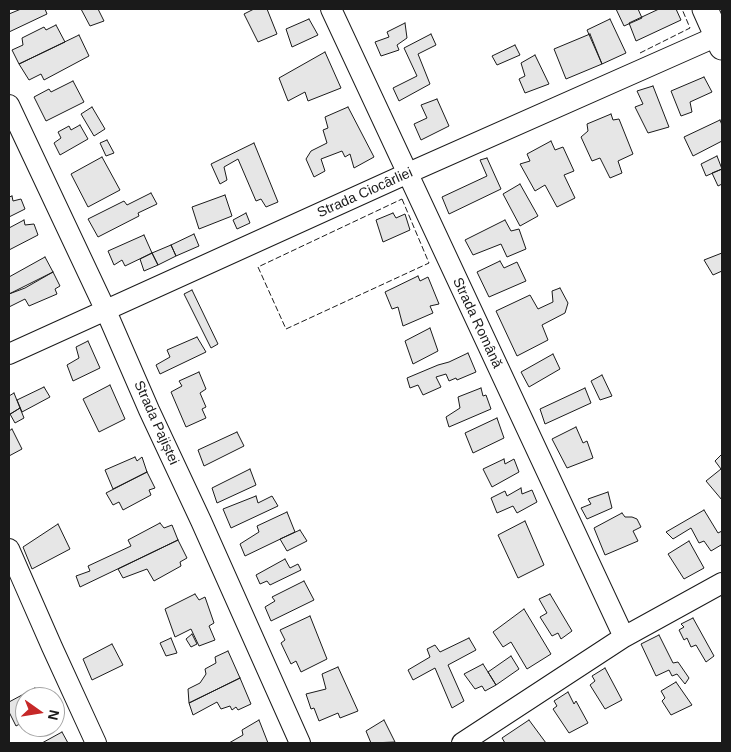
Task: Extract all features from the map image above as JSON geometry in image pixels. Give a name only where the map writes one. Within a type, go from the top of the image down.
[{"type":"main road","points":[[705,9],[721,39]]},
{"type":"street","name":"Strada Română","points":[[330,9],[624,637]]},
{"type":"street","name":"Strada Ciocârliei","points":[[9,354],[406,174],[721,39]]},
{"type":"street","name":"Strada Pajiștei","points":[[9,104],[106,311],[148,410],[201,521],[300,743]]},
{"type":"street","points":[[9,549],[96,743]]},
{"type":"street","points":[[462,743],[624,637],[722,583]]},
{"type":"building","points":[[21,9],[45,9],[47,14],[9,32],[9,14]]},
{"type":"building","points":[[81,9],[98,9],[104,21],[90,26]]},
{"type":"building","points":[[254,9],[267,9],[277,34],[258,42],[244,14]]},
{"type":"building","points":[[616,9],[638,9],[642,18],[624,26]]},
{"type":"building","points":[[659,9],[676,9],[681,20],[636,41],[629,23]]},
{"type":"building","points":[[309,19],[318,35],[292,47],[286,29]]},
{"type":"building","points":[[610,19],[626,53],[602,64],[587,30]]},
{"type":"building","points":[[405,23],[407,38],[397,45],[399,50],[381,56],[375,42],[389,37],[387,32]]},
{"type":"building","points":[[56,25],[65,42],[19,64],[12,50],[23,45],[22,38],[44,27],[46,30]]},
{"type":"building","points":[[431,34],[436,45],[418,54],[430,84],[399,101],[393,88],[417,76],[404,48]]},
{"type":"building","points":[[590,34],[602,64],[566,79],[554,49]]},
{"type":"building","points":[[79,35],[89,56],[44,80],[41,74],[29,80],[19,64]]},
{"type":"building","points":[[515,45],[520,55],[497,65],[492,56]]},
{"type":"building","points":[[325,52],[341,88],[308,101],[305,92],[288,101],[279,78]]},
{"type":"building","points":[[535,55],[549,84],[525,93],[519,79],[525,76],[521,63]]},
{"type":"building","points":[[704,77],[712,92],[690,102],[692,112],[681,116],[671,91]]},
{"type":"building","points":[[73,81],[84,102],[46,121],[34,97],[49,89],[51,92]]},
{"type":"building","points":[[653,86],[669,127],[648,133],[635,107],[643,104],[637,91]]},
{"type":"building","points":[[437,99],[449,126],[421,140],[414,124],[427,118],[421,105]]},
{"type":"building","points":[[92,107],[105,129],[94,136],[81,114]]},
{"type":"building","points":[[348,107],[374,157],[354,168],[350,154],[345,157],[342,151],[321,159],[325,171],[314,177],[306,159],[311,151],[327,143],[323,130],[328,128],[325,117]]},
{"type":"building","points":[[611,114],[613,120],[619,119],[633,154],[618,161],[622,173],[610,178],[600,158],[592,161],[581,137],[588,131],[587,124]]},
{"type":"building","points":[[720,120],[722,125],[722,141],[693,156],[684,137]]},
{"type":"building","points":[[80,125],[88,139],[60,155],[54,143],[61,138],[58,132],[69,126],[71,130]]},
{"type":"building","points":[[107,140],[114,153],[106,156],[100,143]]},
{"type":"building","points":[[551,141],[555,150],[563,147],[574,171],[564,175],[575,198],[557,207],[545,185],[535,191],[520,164],[530,161],[527,154]]},
{"type":"building","points":[[254,143],[278,202],[266,207],[261,199],[256,201],[238,159],[224,167],[227,180],[220,184],[211,164]]},
{"type":"building","points":[[717,156],[722,169],[706,176],[701,164]]},
{"type":"building","points":[[102,157],[120,190],[88,207],[71,174]]},
{"type":"building","points":[[487,158],[501,189],[449,214],[442,197],[487,176],[480,160]]},
{"type":"building","points":[[722,169],[722,184],[718,186],[712,173]]},
{"type":"building","points":[[520,184],[538,216],[520,226],[503,194]]},
{"type":"building","points":[[151,193],[157,204],[138,213],[139,216],[98,237],[88,219],[124,201],[127,205]]},
{"type":"building","points":[[225,195],[232,216],[199,229],[192,207]]},
{"type":"building","points":[[12,196],[13,201],[21,199],[25,209],[9,217],[9,197]]},
{"type":"building","points":[[246,213],[250,223],[237,229],[233,220]]},
{"type":"building","points":[[393,213],[396,218],[405,214],[410,230],[383,242],[376,220]]},
{"type":"building","points":[[24,220],[25,225],[34,224],[38,235],[9,250],[9,228]]},
{"type":"building","points":[[505,220],[511,231],[519,229],[526,249],[507,257],[501,244],[473,255],[465,240]]},
{"type":"building","points":[[194,234],[199,246],[176,256],[171,245]]},
{"type":"building","points":[[144,235],[152,253],[125,266],[122,260],[114,265],[108,251]]},
{"type":"building","points":[[171,245],[176,256],[158,265],[152,253]]},
{"type":"building","points":[[152,253],[158,265],[144,271],[140,259]]},
{"type":"building","points":[[722,253],[722,271],[713,275],[704,260]]},
{"type":"building","points":[[45,257],[53,272],[9,294],[9,277]]},
{"type":"building","points":[[500,261],[504,268],[517,262],[526,281],[489,297],[477,272]]},
{"type":"building","points":[[53,272],[60,286],[55,289],[57,294],[29,306],[25,299],[9,307],[9,294],[25,288]]},
{"type":"building","points":[[418,276],[420,281],[428,277],[439,304],[430,306],[433,313],[403,326],[398,307],[392,309],[385,292]]},
{"type":"building","points":[[560,288],[568,303],[565,313],[542,325],[548,340],[517,356],[496,311],[530,295],[538,309],[553,302],[552,291]]},
{"type":"building","points":[[192,290],[218,344],[211,348],[184,294]]},
{"type":"building","points":[[430,328],[438,351],[413,364],[405,341]]},
{"type":"building","points":[[197,337],[206,352],[160,374],[156,365],[170,357],[167,350]]},
{"type":"building","points":[[88,341],[100,368],[73,381],[67,365],[79,358],[76,347]]},
{"type":"building","points":[[468,353],[476,372],[457,380],[456,378],[449,381],[446,374],[436,377],[441,387],[423,395],[418,385],[410,388],[407,378]]},
{"type":"building","points":[[553,354],[560,369],[529,387],[521,372]]},
{"type":"building","points":[[199,372],[206,389],[200,393],[206,407],[202,409],[206,418],[186,427],[171,392],[182,386],[179,381]]},
{"type":"building","points":[[602,375],[612,396],[600,400],[591,381]]},
{"type":"building","points":[[110,385],[125,419],[99,432],[83,399]]},
{"type":"building","points":[[44,387],[50,397],[22,412],[17,400]]},
{"type":"building","points":[[481,388],[483,396],[486,395],[491,409],[449,427],[446,417],[460,408],[458,397]]},
{"type":"building","points":[[585,388],[591,403],[545,424],[540,409]]},
{"type":"building","points":[[14,393],[20,408],[9,415],[9,396]]},
{"type":"building","points":[[20,408],[24,418],[15,423],[10,414]]},
{"type":"building","points":[[497,418],[504,438],[473,453],[465,433]]},
{"type":"building","points":[[576,427],[583,443],[587,441],[593,458],[567,468],[552,439]]},
{"type":"building","points":[[12,429],[22,449],[9,456],[9,431]]},
{"type":"building","points":[[237,432],[244,446],[204,466],[198,450]]},
{"type":"building","points":[[722,454],[722,500],[706,481],[721,469],[715,461]]},
{"type":"building","points":[[135,457],[137,461],[142,457],[147,472],[113,489],[105,470]]},
{"type":"building","points":[[504,459],[505,464],[514,459],[519,472],[492,487],[483,469]]},
{"type":"building","points":[[250,469],[256,485],[217,503],[212,488]]},
{"type":"building","points":[[147,472],[155,488],[149,490],[151,495],[123,510],[119,502],[113,505],[106,493]]},
{"type":"building","points":[[521,488],[522,494],[532,490],[537,502],[517,513],[513,506],[497,513],[491,498],[505,491],[507,496]]},
{"type":"building","points":[[608,492],[612,508],[587,519],[581,508],[591,504],[588,499]]},
{"type":"building","points":[[256,496],[258,503],[272,496],[278,506],[231,528],[223,509]]},
{"type":"building","points":[[704,510],[718,533],[722,531],[722,548],[721,545],[711,551],[704,541],[699,543],[691,528],[673,539],[666,532]]},
{"type":"building","points":[[287,512],[295,532],[245,556],[240,544],[259,532],[257,526]]},
{"type":"building","points":[[622,513],[625,517],[637,519],[641,527],[633,531],[638,541],[605,555],[594,528]]},
{"type":"building","points":[[525,521],[544,565],[518,578],[498,535]]},
{"type":"building","points":[[160,523],[164,528],[172,525],[178,540],[80,587],[76,576],[90,571],[88,566],[131,546],[128,540]]},
{"type":"building","points":[[58,524],[70,549],[32,569],[23,547]]},
{"type":"building","points":[[300,530],[307,541],[287,551],[280,539]]},
{"type":"building","points":[[178,540],[187,558],[180,562],[181,566],[154,581],[147,569],[123,578],[118,569]]},
{"type":"building","points":[[689,541],[704,568],[684,579],[668,554]]},
{"type":"building","points":[[285,559],[290,568],[298,564],[301,570],[270,585],[267,581],[260,584],[256,575]]},
{"type":"building","points":[[304,581],[314,600],[271,621],[265,607],[275,601],[272,597]]},
{"type":"building","points":[[195,594],[199,600],[205,597],[214,623],[209,626],[215,640],[199,646],[191,629],[175,637],[165,609]]},
{"type":"building","points":[[550,594],[572,631],[561,639],[558,633],[552,636],[540,617],[547,613],[539,599]]},
{"type":"building","points":[[524,609],[551,654],[527,669],[511,642],[503,647],[493,632]]},
{"type":"building","points":[[310,616],[327,659],[301,672],[296,661],[291,664],[281,643],[285,640],[280,630]]},
{"type":"building","points":[[693,618],[714,656],[706,662],[696,645],[691,647],[687,638],[684,640],[679,630],[684,627],[681,624]]},
{"type":"building","points":[[192,634],[197,644],[191,647],[186,639]]},
{"type":"building","points":[[659,635],[673,663],[678,662],[689,678],[685,684],[677,674],[672,676],[669,670],[656,676],[641,644]]},
{"type":"building","points":[[171,638],[177,653],[166,656],[160,643]]},
{"type":"building","points":[[469,638],[476,650],[448,665],[464,701],[452,708],[435,668],[413,680],[408,670],[430,657],[427,649],[435,645],[440,652]]},
{"type":"building","points":[[112,644],[123,665],[92,680],[83,659]]},
{"type":"building","points":[[228,651],[240,678],[189,703],[188,689],[200,683],[206,674],[205,669],[216,663],[215,657]]},
{"type":"building","points":[[511,656],[519,669],[496,685],[488,672]]},
{"type":"building","points":[[483,664],[496,685],[485,691],[482,686],[475,689],[464,674]]},
{"type":"building","points":[[338,667],[358,711],[340,718],[338,713],[319,721],[314,708],[311,709],[306,694],[326,689],[322,674]]},
{"type":"building","points":[[605,668],[622,700],[605,709],[590,685],[595,681],[592,676]]},
{"type":"building","points":[[240,678],[251,704],[238,710],[236,707],[232,710],[230,706],[221,709],[217,702],[193,715],[189,703]]},
{"type":"building","points":[[676,682],[692,705],[671,715],[662,701],[665,698],[661,691]]},
{"type":"building","points":[[568,692],[574,704],[576,701],[588,723],[569,733],[553,709],[557,706],[554,701]]},
{"type":"building","points":[[15,699],[15,724],[9,712],[9,702]]},
{"type":"building","points":[[259,720],[268,743],[229,743],[243,735],[242,730]]},
{"type":"building","points":[[384,720],[395,742],[371,743],[366,731]]},
{"type":"building","points":[[529,720],[546,743],[505,743],[502,738]]},
{"type":"building","points":[[53,737],[65,737],[68,743],[42,743]]},
{"type":"fence","points":[[640,53],[690,28],[682,9]]},
{"type":"fence","points":[[402,199],[429,263],[286,329],[258,267],[402,199]]}]
